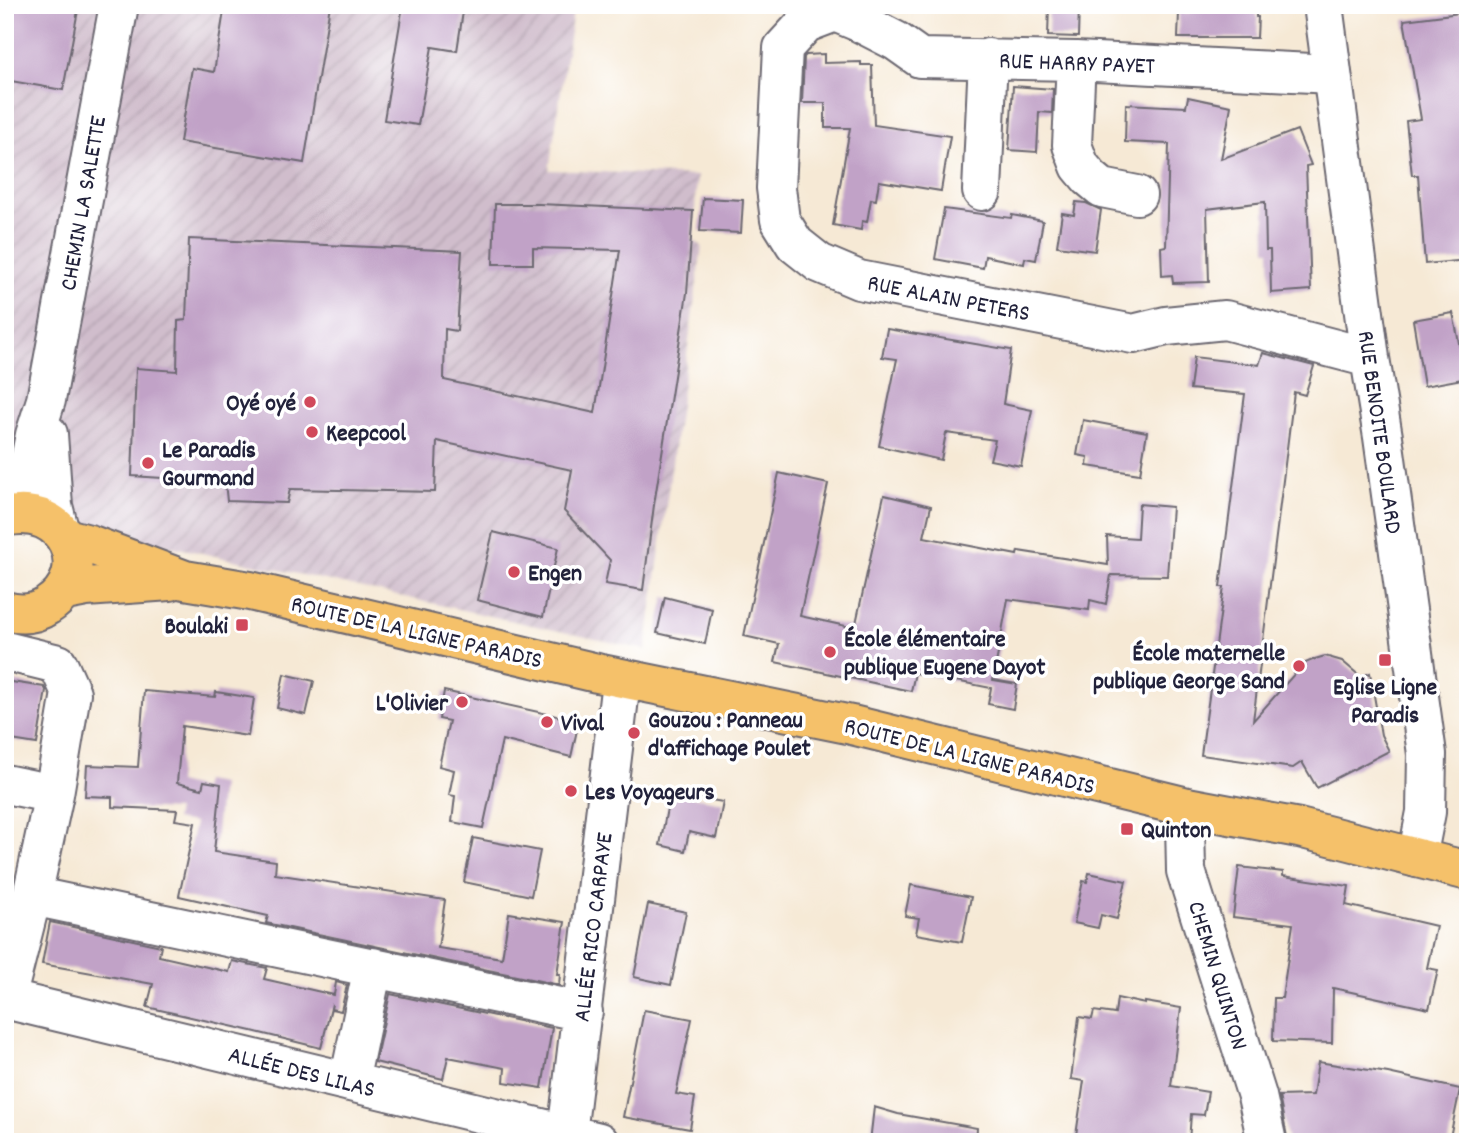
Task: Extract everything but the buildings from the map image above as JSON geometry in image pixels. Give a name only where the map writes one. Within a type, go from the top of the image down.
[{"type":"main road","name":"ROUTE DE LA LIGNE PARADIS","points":[[5,517],[17,514],[40,516],[62,534],[185,580],[250,591],[623,679],[852,726],[1187,807],[1299,828],[1468,871]]},
{"type":"main road","points":[[5,611],[20,614],[41,610],[65,591],[70,581],[72,559],[71,548],[62,534]]},
{"type":"main road","name":"ROUTE DE LA LIGNE PARADIS","points":[[65,591],[185,580]]},
{"type":"street","name":"CHEMIN LA SALETTE","points":[[5,509],[27,475],[46,400],[119,5]]},
{"type":"street","name":"RUE BENOITE BOULARD","points":[[1323,5],[1427,754],[1426,812],[1417,858]]},
{"type":"street","name":"RUE HARRY PAYET","points":[[834,8],[920,58],[1076,61],[1332,74]]},
{"type":"street","name":"RUE ALAIN PETERS","points":[[834,8],[806,23],[783,48],[776,188],[780,220],[795,244],[819,263],[859,280],[1133,334],[1166,326],[1225,320],[1370,358]]},
{"type":"street","points":[[982,191],[988,58]]},
{"type":"street","points":[[1076,61],[1072,145],[1080,166],[1102,188],[1137,195]]},
{"type":"street","name":"CHEMIN LA SALETTE","points":[[46,400],[53,506],[62,534]]},
{"type":"street","points":[[5,651],[58,664],[71,693],[54,794],[32,897],[5,999]]},
{"type":"street","name":"ALLÉE RICO CARPAYE","points":[[583,1138],[583,1012],[623,679]]},
{"type":"street","points":[[5,784],[54,794]]},
{"type":"street","name":"CHEMIN QUINTON","points":[[1187,807],[1186,871],[1257,1096],[1267,1142]]},
{"type":"street","points":[[32,897],[583,1012]]},
{"type":"street","points":[[349,1082],[373,967]]},
{"type":"street","name":"ALLÉE DES LILAS","points":[[5,999],[583,1138]]},
{"type":"shaded area","points":[[5,5],[574,5],[549,170],[697,176],[693,240],[702,246],[646,650],[5,510]]},
{"type":"place","name":"Oyé oyé","points":[[310,402]]},
{"type":"place","name":"Keepcool","points":[[312,432]]},
{"type":"place","name":"Le Paradis Gourmand","points":[[148,463]]},
{"type":"place","name":"Engen","points":[[514,572]]},
{"type":"place","name":"Boulaki","points":[[242,625]]},
{"type":"place","name":"École élémentaire publique Eugene Dayot","points":[[830,652]]},
{"type":"place","name":"Eglise Ligne Paradis","points":[[1385,660]]},
{"type":"place","name":"École maternelle publique George Sand","points":[[1299,666]]},
{"type":"place","name":"L'Olivier","points":[[462,702]]},
{"type":"place","name":"Vival","points":[[547,722]]},
{"type":"place","name":"Gouzou : Panneau d'affichage Poulet","points":[[634,733]]},
{"type":"place","name":"Les Voyageurs","points":[[571,791]]},
{"type":"place","name":"Quinton","points":[[1127,829]]}]
